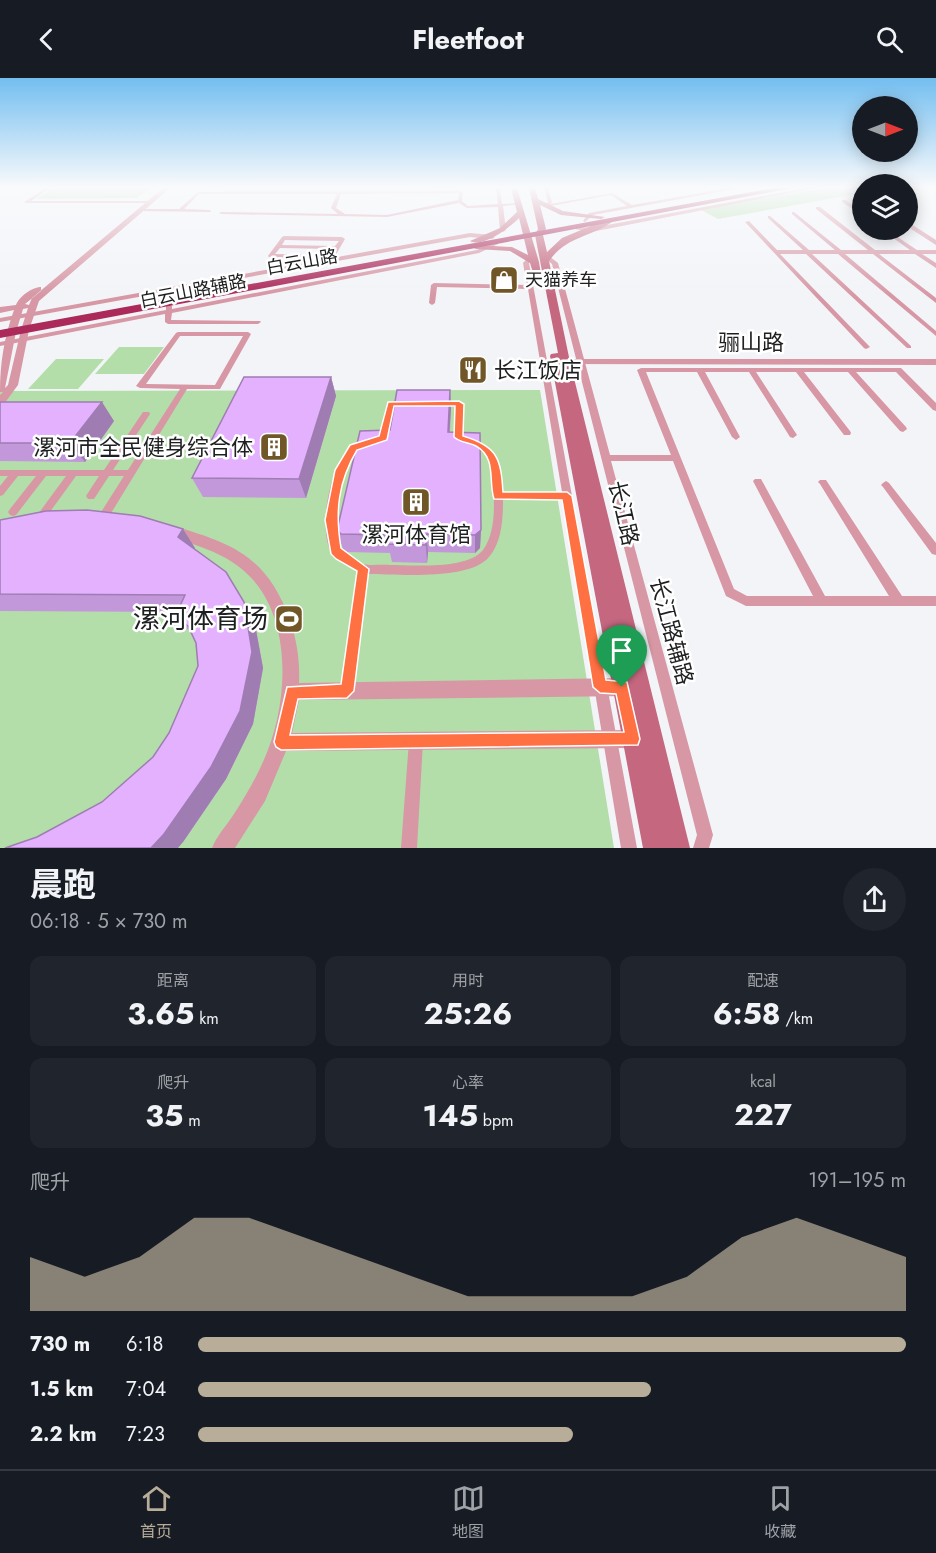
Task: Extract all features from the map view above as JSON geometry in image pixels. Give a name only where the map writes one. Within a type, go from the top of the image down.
[{"type":"highway","name":"白云山路","points":[[533,233],[580,224]]},
{"type":"highway","name":"白云山路","points":[[7,332],[26,326],[329,262],[588,224]]},
{"type":"highway","name":"白云山路","points":[[26,326],[169,307],[488,240]]},
{"type":"main road","points":[[507,224],[488,240],[539,258],[584,224]]},
{"type":"main road","name":"长江路","points":[[527,224],[533,233],[539,258],[655,848]]},
{"type":"main road","name":"长江路","points":[[533,233],[536,224]]},
{"type":"main road","name":"长江路","points":[[539,258],[573,362],[641,687],[678,848]]},
{"type":"street","points":[[0,389],[7,332],[21,302],[120,224]]},
{"type":"street","points":[[0,402],[13,385],[26,326],[35,300],[122,224]]},
{"type":"street","points":[[488,240],[493,224]]},
{"type":"street","points":[[572,228],[583,224]]},
{"type":"street","points":[[749,224],[866,347]]},
{"type":"street","points":[[778,224],[909,347]]},
{"type":"street","points":[[807,224],[936,334]]},
{"type":"street","points":[[838,224],[936,301]]},
{"type":"street","points":[[918,225],[936,237]]},
{"type":"street","points":[[918,231],[936,243]]},
{"type":"street","points":[[284,238],[342,239],[329,262],[271,256],[278,246],[284,238]]},
{"type":"street","points":[[899,240],[936,266]]},
{"type":"street","points":[[278,246],[337,248]]},
{"type":"street","points":[[776,252],[936,252]]},
{"type":"street","points":[[539,258],[526,263],[629,848]]},
{"type":"street","points":[[432,303],[434,285],[530,287]]},
{"type":"street","points":[[0,310],[33,304]]},
{"type":"street","points":[[169,307],[168,322],[258,322]]},
{"type":"street","points":[[0,320],[7,332]]},
{"type":"street","points":[[178,334],[249,334],[217,387],[185,387],[140,386],[178,334]]},
{"type":"street","name":"骊山路","points":[[573,362],[936,362]]},
{"type":"street","name":"长江路辅路","points":[[573,362],[606,458],[705,836],[701,848]]},
{"type":"street","points":[[936,408],[898,370],[641,370],[730,592],[746,601],[936,601]]},
{"type":"street","points":[[700,370],[736,437]]},
{"type":"street","points":[[751,370],[793,435]]},
{"type":"street","points":[[798,370],[847,433]]},
{"type":"street","points":[[850,370],[903,429]]},
{"type":"street","points":[[95,520],[130,473],[185,387]]},
{"type":"street","points":[[413,404],[391,404],[383,438],[353,448],[340,470],[330,520],[332,542],[340,556],[363,569],[444,568],[477,561],[484,556],[495,535],[499,518],[497,469],[489,452],[480,444],[459,437],[459,404],[425,404]]},
{"type":"street","points":[[91,496],[146,414]]},
{"type":"street","points":[[606,458],[676,458]]},
{"type":"street","points":[[0,473],[130,473]]},
{"type":"street","points":[[0,492],[16,473]]},
{"type":"street","points":[[44,473],[10,521],[28,523],[50,517],[74,473]]},
{"type":"street","points":[[758,481],[822,602]]},
{"type":"street","points":[[823,482],[899,601]]},
{"type":"street","points":[[886,485],[936,551]]},
{"type":"street","points":[[498,496],[567,496]]},
{"type":"street","points":[[95,520],[123,521]]},
{"type":"street","points":[[155,527],[206,541],[243,560],[268,586],[281,616],[292,652],[292,692],[281,742],[247,816],[222,848]]},
{"type":"street","points":[[347,691],[363,569]]},
{"type":"street","points":[[292,692],[641,687]]},
{"type":"street","points":[[281,742],[633,739]]},
{"type":"street","points":[[408,848],[416,741]]},
{"type":"green space","points":[[119,347],[164,347],[144,374],[95,374]]},
{"type":"green space","points":[[56,359],[104,359],[78,389],[28,389]]},
{"type":"green space","name":"漯河体育场","points":[[540,390],[614,848],[0,848],[0,391]]},
{"type":"building","name":"漯河市全民健身综合体","points":[[244,377],[331,377],[299,479],[192,478]]},
{"type":"building","name":"漯河体育馆","points":[[397,390],[450,390],[448,432],[480,433],[481,530],[475,535],[426,534],[426,545],[388,544],[387,535],[341,534],[337,530],[360,431],[390,430]]},
{"type":"building","points":[[0,402],[102,402],[70,443],[0,443]]},
{"type":"building","name":"漯河体育场","points":[[87,510],[140,516],[183,529],[178,537],[226,572],[244,602],[252,652],[240,711],[211,767],[164,834],[151,848],[5,848],[37,837],[102,802],[153,757],[169,733],[198,666],[196,643],[188,626],[175,617],[185,595],[0,594],[0,520],[46,511]]},
{"type":"place","name":"天猫养车","points":[[504,280]]},
{"type":"place","name":"长江饭店","points":[[473,370]]},
{"type":"place","name":"漯河市全民健身综合体","points":[[274,447]]},
{"type":"place","name":"漯河体育馆","points":[[416,502]]},
{"type":"place","name":"漯河体育场","points":[[289,619]]},
{"type":"route","points":[[391,404],[459,404],[459,437],[480,444],[489,452],[497,469],[498,496],[567,496],[600,687],[622,687],[633,739],[281,742],[292,692],[347,691],[363,569],[340,556],[335,550],[330,520],[340,470],[353,448],[366,441],[383,438],[391,404]]}]
